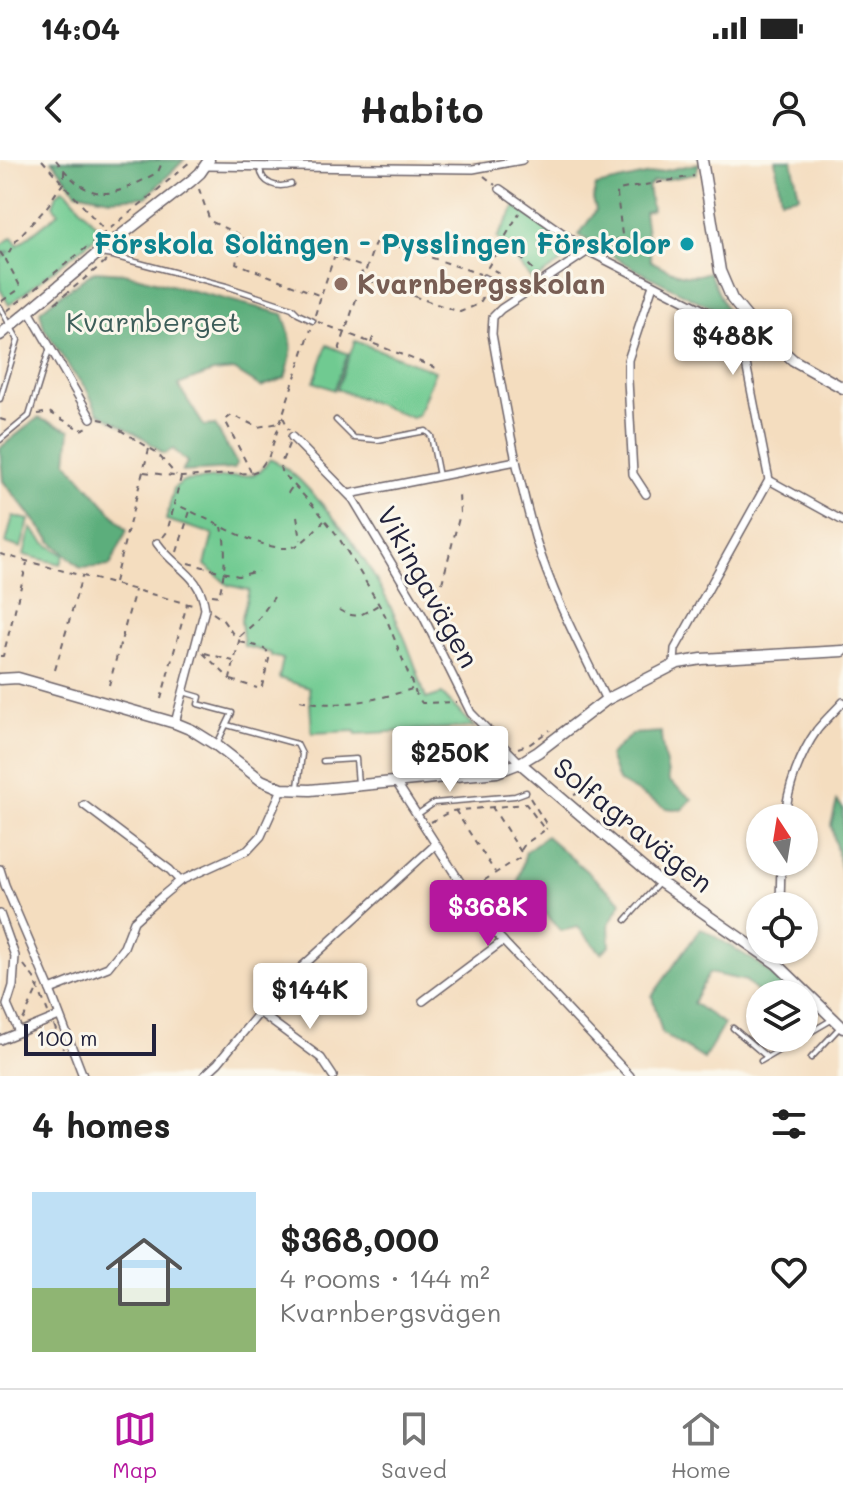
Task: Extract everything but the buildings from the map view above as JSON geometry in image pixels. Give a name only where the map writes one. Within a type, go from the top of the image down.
[{"type":"street","points":[[0,335],[191,181],[207,163],[473,169],[522,160]]},
{"type":"street","points":[[702,160],[720,271],[732,299],[750,321],[793,360],[843,388]]},
{"type":"street","points":[[500,189],[588,251],[739,328],[769,480],[675,649],[674,664]]},
{"type":"street","points":[[588,251],[493,317],[492,334],[516,461],[535,538],[552,586],[606,700]]},
{"type":"street","points":[[646,494],[633,474],[628,360],[653,285]]},
{"type":"street","points":[[29,311],[91,418]]},
{"type":"street","name":"Vikingavägen","points":[[292,437],[349,494],[423,616],[471,713],[520,763]]},
{"type":"street","points":[[349,494],[516,461]]},
{"type":"street","points":[[769,480],[843,521]]},
{"type":"street","points":[[157,543],[166,556],[195,581],[203,594],[205,609],[175,723]]},
{"type":"street","points":[[520,763],[606,700],[674,664],[702,659],[843,651]]},
{"type":"street","name":"Solfagravägen","points":[[0,679],[18,678],[175,723],[216,745],[261,780],[282,789],[358,786],[497,772],[520,763],[660,882],[746,942]]},
{"type":"street","points":[[786,804],[798,765],[817,731],[843,702]]},
{"type":"street","points":[[396,782],[487,924],[630,1076]]},
{"type":"street","points":[[50,990],[108,967],[124,947],[134,921],[180,881],[241,854],[255,843],[282,789]]},
{"type":"street","points":[[84,805],[170,870],[180,881]]},
{"type":"street","points":[[204,1076],[281,986],[435,845]]},
{"type":"street","points":[[0,869],[83,1076]]},
{"type":"street","points":[[0,915],[15,956],[13,986],[7,1005],[19,1032]]},
{"type":"street","points":[[423,1001],[503,941]]},
{"type":"street","name":"Solfagravägen","points":[[777,964],[839,1024]]},
{"type":"street","points":[[259,1012],[321,1058],[333,1076]]},
{"type":"street","points":[[2,1036],[59,1016]]},
{"type":"lane","points":[[260,166],[265,182],[284,187],[291,184]]},
{"type":"lane","points":[[97,254],[226,286],[292,308],[313,321]]},
{"type":"lane","points":[[484,277],[509,290],[517,298]]},
{"type":"lane","points":[[0,304],[18,340],[0,399]]},
{"type":"lane","points":[[0,440],[29,416],[50,347]]},
{"type":"lane","points":[[336,420],[354,438],[378,440],[426,431],[431,436],[439,476]]},
{"type":"lane","points":[[183,692],[200,697],[198,704],[232,713],[216,745]]},
{"type":"lane","points":[[227,725],[297,744],[302,754],[298,790]]},
{"type":"lane","points":[[323,761],[356,759],[358,786]]},
{"type":"lane","points":[[416,815],[434,803],[515,796],[526,792]]},
{"type":"lane","points":[[626,920],[660,882]]},
{"type":"lane","points":[[818,1031],[839,1024]]},
{"type":"lane","points":[[811,1058],[839,1024]]},
{"type":"lane","points":[[733,1028],[767,1057]]},
{"type":"lane","points":[[761,1061],[776,1052]]},
{"type":"path","points":[[42,160],[106,232]]},
{"type":"path","points":[[56,160],[87,191],[115,193],[158,172],[163,160]]},
{"type":"path","points":[[4,314],[192,160]]},
{"type":"path","points":[[6,260],[9,249],[64,183],[64,171]]},
{"type":"path","points":[[597,256],[622,235],[618,190],[704,174]]},
{"type":"path","points":[[198,184],[210,221],[244,237],[236,263],[321,296]]},
{"type":"path","points":[[499,273],[488,267],[523,205]]},
{"type":"path","points":[[339,350],[376,240]]},
{"type":"path","points":[[397,246],[475,271],[484,277]]},
{"type":"path","points":[[0,252],[19,284],[18,290],[0,304]]},
{"type":"path","points":[[495,256],[516,254],[544,280]]},
{"type":"path","points":[[144,472],[179,477],[259,470],[269,456],[283,417],[334,257],[360,266],[363,277],[375,283],[460,312],[479,304],[493,282]]},
{"type":"path","points":[[370,295],[375,283]]},
{"type":"path","points":[[326,325],[441,370]]},
{"type":"path","points":[[371,343],[375,333]]},
{"type":"path","points":[[29,416],[49,412],[81,430],[92,425],[91,418],[104,420],[156,452],[179,477]]},
{"type":"path","points":[[251,473],[225,420],[232,415],[258,427],[280,423]]},
{"type":"path","points":[[283,417],[292,437],[280,466],[281,471],[337,535],[379,605],[422,703],[465,702]]},
{"type":"path","points":[[0,419],[18,425]]},
{"type":"path","points":[[113,584],[149,448]]},
{"type":"path","points":[[157,543],[167,532],[179,477]]},
{"type":"path","points":[[288,493],[293,486]]},
{"type":"path","points":[[442,583],[460,514],[459,494]]},
{"type":"path","points":[[174,504],[260,544],[281,549],[295,546],[325,520]]},
{"type":"path","points":[[177,552],[190,510]]},
{"type":"path","points":[[297,516],[302,541]]},
{"type":"path","points":[[203,594],[219,596],[225,572],[222,525]]},
{"type":"path","points":[[0,554],[205,609],[222,619],[233,634],[240,636]]},
{"type":"path","points":[[0,656],[3,656],[28,562]]},
{"type":"path","points":[[182,570],[188,563],[238,576],[258,571]]},
{"type":"path","points":[[55,670],[82,576]]},
{"type":"path","points":[[109,685],[135,590]]},
{"type":"path","points":[[230,679],[240,636],[257,621],[274,597]]},
{"type":"path","points":[[161,699],[187,604]]},
{"type":"path","points":[[339,610],[350,616],[361,615],[379,605]]},
{"type":"path","points":[[234,662],[203,653],[230,679],[259,689],[269,659],[267,651],[239,642]]},
{"type":"path","points":[[300,700],[318,704],[360,703],[413,688]]},
{"type":"path","points":[[466,892],[519,858],[525,844],[548,827],[526,792]]},
{"type":"path","points":[[572,795],[579,793],[594,808],[594,814]]},
{"type":"path","points":[[423,827],[455,810],[526,804],[545,830]]},
{"type":"path","points":[[491,807],[521,850]]},
{"type":"path","points":[[455,810],[495,873]]},
{"type":"path","points":[[19,1032],[37,987]]},
{"type":"green space","points":[[52,160],[184,160],[146,197],[110,199],[76,192]]},
{"type":"green space","points":[[775,160],[792,160],[799,196],[781,199]]},
{"type":"green space","points":[[699,163],[696,174],[653,182],[648,187],[652,210],[644,212],[651,261],[686,275],[709,272],[729,316],[671,288],[579,235],[596,210],[593,199],[596,186]]},
{"type":"green space","points":[[62,189],[102,232],[9,305],[0,289],[0,259],[10,251],[3,254],[0,246],[12,237],[18,245],[58,213],[53,205]]},
{"type":"green space","points":[[516,206],[578,251],[533,281],[497,238]]},
{"type":"green space","name":"Kvarnberget","points":[[95,271],[124,273],[283,314],[292,346],[285,378],[261,387],[234,370],[213,372],[178,385],[204,426],[215,425],[237,464],[233,469],[182,472],[187,462],[173,449],[164,454],[145,439],[98,412],[86,388],[44,328],[40,311]]},
{"type":"green space","points":[[355,341],[435,371],[418,415],[412,418],[337,389]]},
{"type":"green space","points":[[327,345],[348,354],[334,390],[314,382]]},
{"type":"green space","points":[[38,418],[70,430],[67,462],[127,530],[110,566],[81,568],[52,542],[3,481],[0,448]]},
{"type":"green space","points":[[270,459],[304,484],[356,547],[397,620],[426,699],[442,694],[474,727],[356,734],[355,731],[312,733],[309,688],[279,678],[283,659],[244,646],[241,621],[249,590],[228,585],[205,565],[213,534],[166,520],[174,488],[183,481],[253,475],[261,471]]},
{"type":"green space","points":[[13,516],[29,520],[21,548],[6,543]]},
{"type":"green space","points":[[31,528],[45,543],[64,555],[61,564],[24,555]]},
{"type":"green space","points":[[661,732],[669,781],[692,799],[682,810],[666,808],[618,781],[609,756],[632,734]]},
{"type":"green space","points":[[837,801],[843,808],[843,879],[831,825]]},
{"type":"green space","points":[[546,836],[622,902],[609,924],[610,946],[601,953],[578,927],[561,931],[518,882],[526,851]]},
{"type":"green space","points":[[701,928],[746,956],[746,964],[759,964],[778,980],[746,981],[709,973],[693,1003],[724,1024],[704,1059],[662,1033],[652,996]]},
{"type":"place","name":"Förskola Solängen - Pysslingen Förskolor","points":[[687,244]]},
{"type":"place","name":"Kvarnbergsskolan","points":[[341,284]]}]
